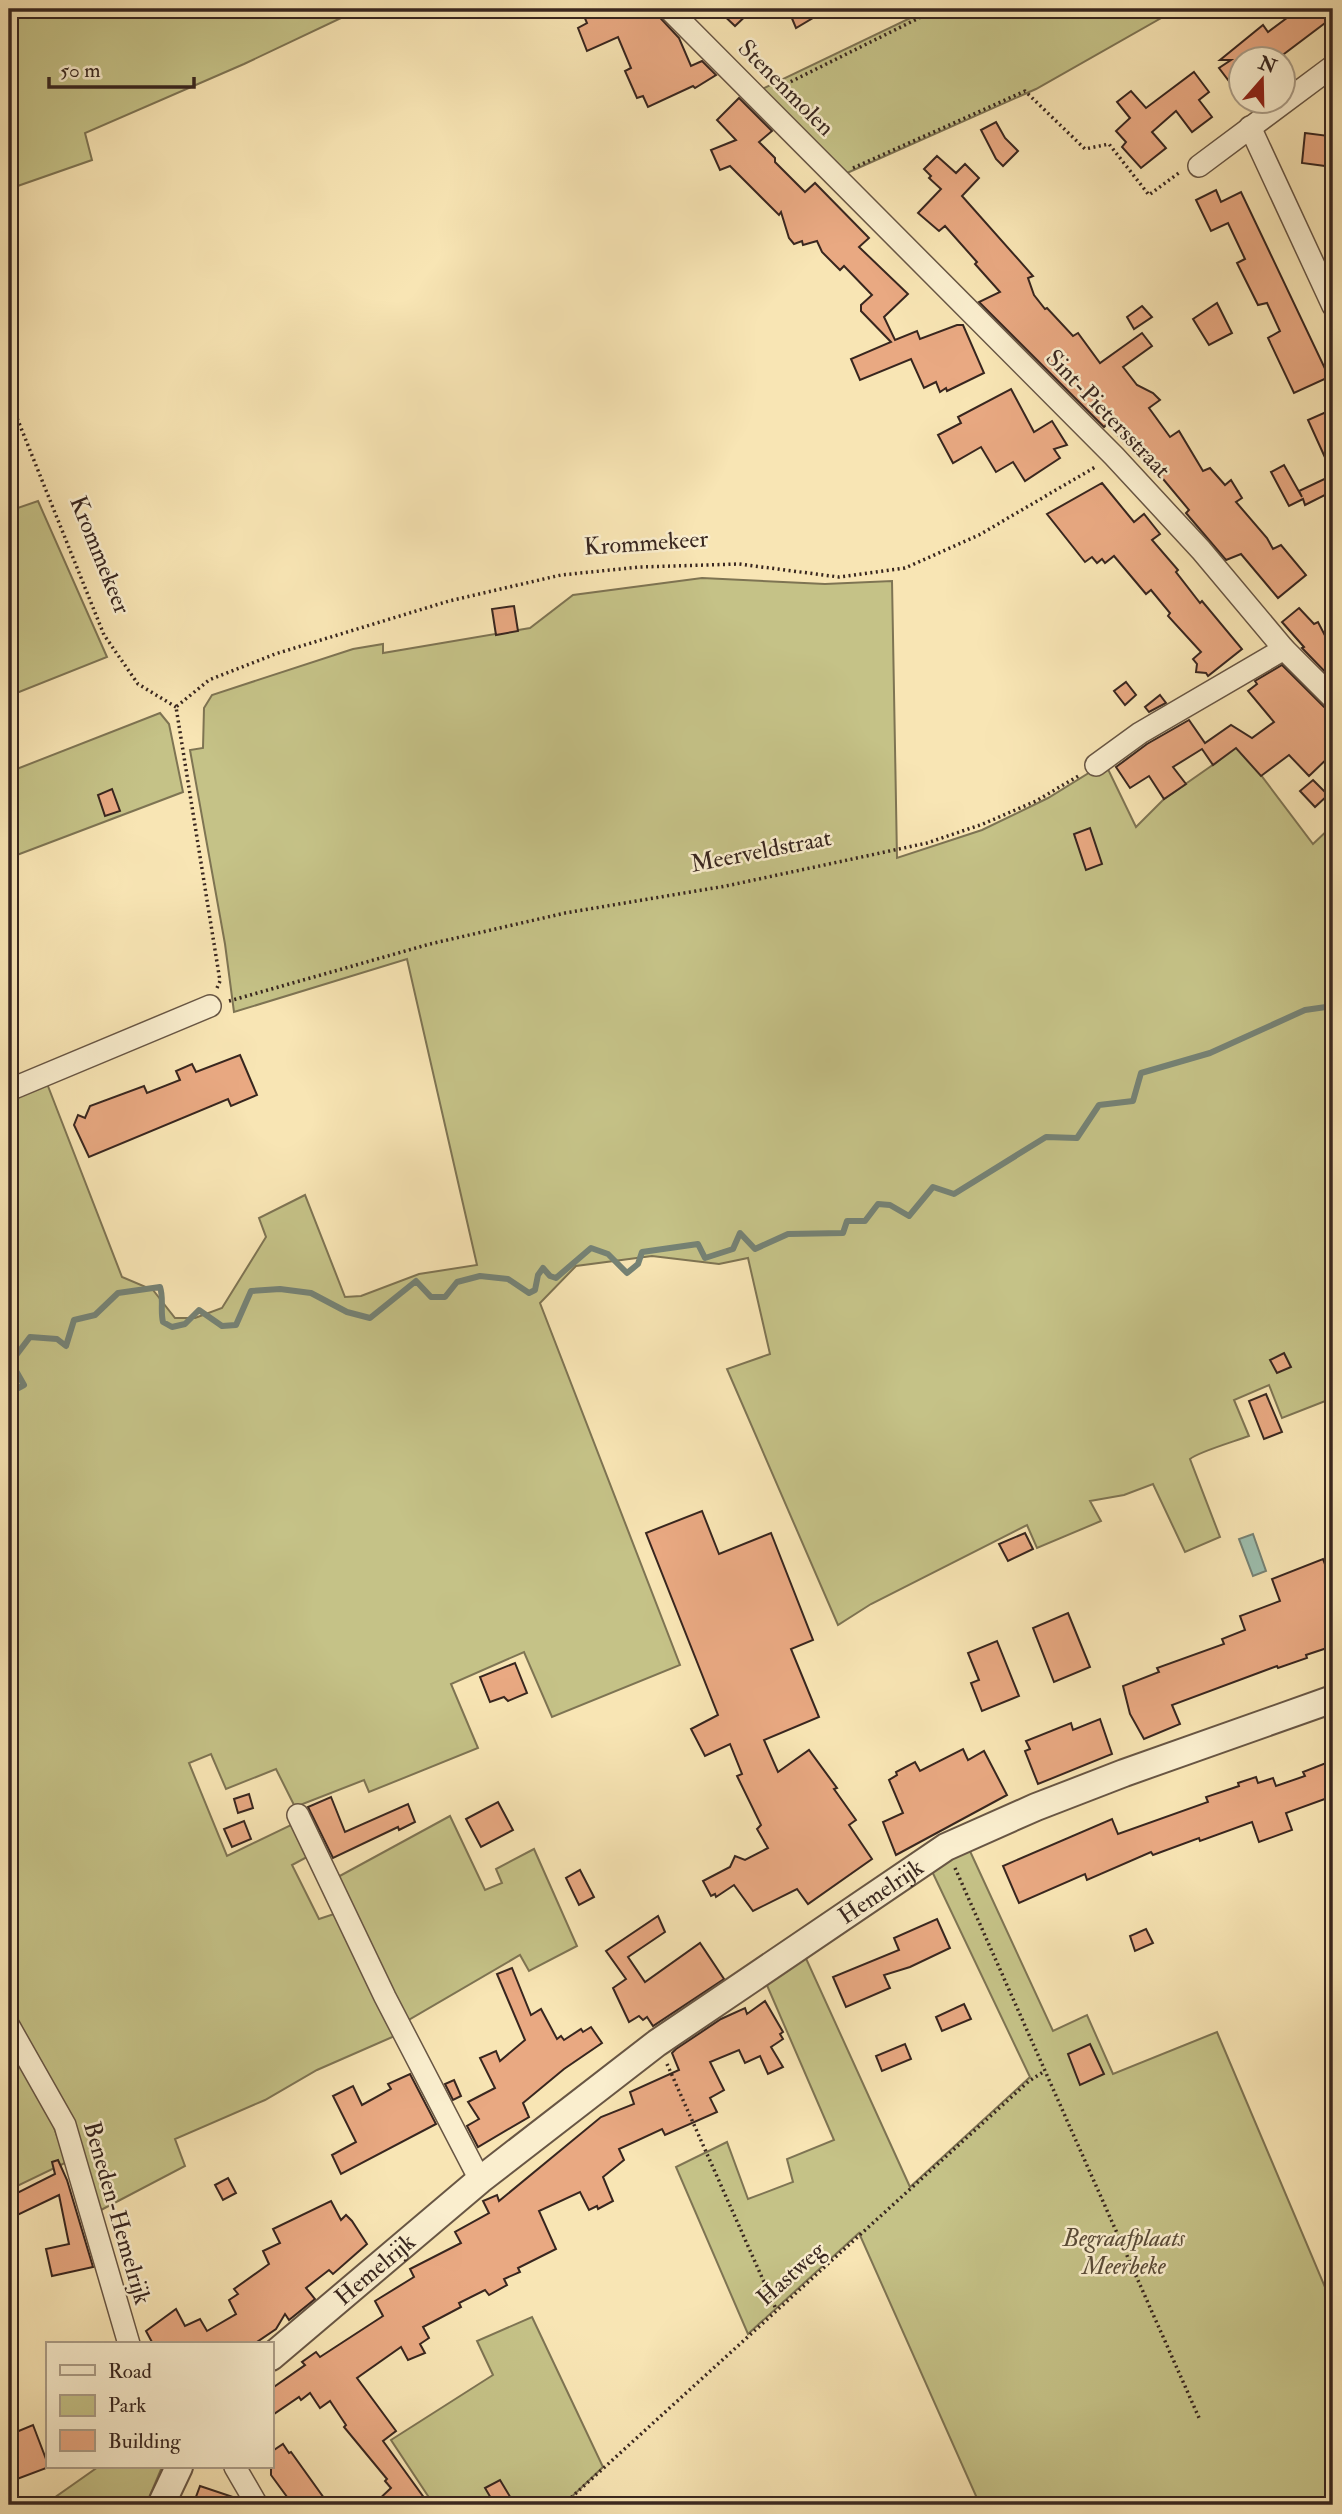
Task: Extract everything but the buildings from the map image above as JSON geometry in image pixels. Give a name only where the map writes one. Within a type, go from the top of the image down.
[{"type":"street","name":"Stenenmolen","points":[[669,9],[835,176]]},
{"type":"street","points":[[1199,166],[1333,66]]},
{"type":"street","points":[[1250,127],[1333,306]]},
{"type":"street","name":"Sint-Pietersstraat","points":[[835,176],[1114,456],[1202,550],[1284,649],[1333,698]]},
{"type":"street","points":[[1096,765],[1140,733],[1284,649]]},
{"type":"street","points":[[9,1090],[210,1006]]},
{"type":"street","name":"Hemelrijk","points":[[273,2355],[480,2180],[657,2043],[946,1847],[1036,1807],[1111,1778],[1333,1699]]},
{"type":"street","points":[[298,1815],[385,1997],[480,2180]]},
{"type":"street","name":"Beneden-Hemelrijk","points":[[9,2026],[65,2125],[128,2342]]},
{"type":"street","points":[[161,2505],[179,2468]]},
{"type":"street","points":[[236,2468],[257,2505]]},
{"type":"path","points":[[758,97],[937,9]]},
{"type":"path","points":[[835,176],[1025,91],[1085,149],[1108,145],[1149,195],[1188,166],[1199,166]]},
{"type":"path","name":"Krommekeer","points":[[9,398],[104,635],[138,684],[176,707],[209,680],[275,654],[449,601],[561,575],[640,567],[739,564],[839,577],[905,568],[979,535],[1114,456]]},
{"type":"path","points":[[176,707],[220,981]]},
{"type":"path","name":"Meerveldstraat","points":[[210,1006],[444,941],[565,913],[726,886],[927,843],[983,824],[1036,801],[1096,765]]},
{"type":"path","points":[[946,1847],[1199,2420]]},
{"type":"path","points":[[657,2043],[776,2310]]},
{"type":"path","name":"Hastweg","points":[[563,2505],[1029,2081],[1045,2071]]},
{"type":"green space","points":[[9,9],[360,9],[244,64],[85,133],[92,160],[9,189]]},
{"type":"green space","points":[[929,9],[1177,9],[1036,89],[847,173],[762,89]]},
{"type":"green space","points":[[38,501],[107,657],[9,696],[9,511]]},
{"type":"green space","points":[[702,578],[825,584],[892,581],[897,858],[982,830],[1048,798],[1105,763],[1136,827],[1164,799],[1239,746],[1313,844],[1333,825],[1333,1398],[1282,1418],[1269,1385],[1234,1400],[1249,1436],[1190,1459],[1220,1537],[1185,1552],[1153,1484],[1124,1495],[1090,1501],[1101,1521],[1037,1548],[1027,1525],[871,1604],[838,1625],[727,1369],[770,1354],[748,1258],[719,1264],[652,1256],[576,1266],[540,1303],[680,1665],[552,1717],[524,1652],[451,1684],[478,1748],[369,1792],[364,1780],[295,1807],[276,1769],[226,1789],[211,1754],[189,1763],[227,1856],[293,1824],[307,1857],[292,1865],[319,1919],[337,1913],[397,2035],[317,2070],[265,2100],[175,2139],[185,2166],[101,2210],[52,2082],[9,2005],[9,1099],[46,1081],[122,1277],[153,1290],[175,1318],[195,1318],[222,1308],[266,1237],[259,1218],[305,1195],[345,1297],[361,1296],[419,1274],[477,1265],[407,959],[234,1012],[225,944],[190,750],[203,748],[204,708],[212,695],[353,649],[383,644],[383,653],[530,628],[573,595]]},
{"type":"green space","points":[[160,713],[169,724],[183,792],[9,858],[9,772]]},
{"type":"green space","points":[[450,1816],[485,1890],[502,1883],[496,1869],[534,1849],[577,1946],[529,1971],[520,1955],[405,2022],[336,1878]]},
{"type":"green space","name":"Begraafplaats Meerbeke","points":[[969,1849],[1053,2031],[1087,2015],[1113,2074],[1217,2032],[1333,2306],[1333,2505],[980,2505],[859,2233],[748,2334],[676,2167],[727,2142],[748,2199],[793,2182],[787,2159],[834,2140],[766,1983],[804,1954],[910,2187],[1030,2077],[929,1865]]},
{"type":"green space","points":[[9,2042],[51,2120],[67,2162],[9,2190]]},
{"type":"green space","points":[[532,2317],[603,2467],[563,2505],[434,2505],[391,2440],[493,2375],[477,2341]]},
{"type":"green space","points":[[97,2468],[162,2468],[146,2505],[44,2505]]},
{"type":"shaded area","points":[[1253,1534],[1266,1571],[1253,1576],[1239,1539]]},
{"type":"waterway","points":[[9,1393],[24,1385],[11,1362],[30,1337],[57,1339],[66,1346],[74,1320],[95,1315],[118,1293],[160,1287],[163,1322],[172,1327],[185,1324],[199,1310],[222,1326],[236,1325],[251,1291],[280,1289],[311,1293],[347,1312],[370,1318],[416,1281],[431,1297],[445,1297],[457,1282],[480,1276],[508,1279],[529,1293],[535,1290],[538,1275],[543,1268],[556,1278],[591,1248],[608,1254],[627,1273],[638,1264],[642,1252],[698,1244],[705,1258],[733,1249],[740,1233],[755,1249],[788,1234],[843,1233],[847,1221],[865,1221],[878,1204],[890,1205],[909,1216],[933,1187],[954,1194],[1046,1137],[1077,1138],[1099,1105],[1133,1101],[1141,1073],[1210,1053],[1305,1010],[1333,1006]]}]
